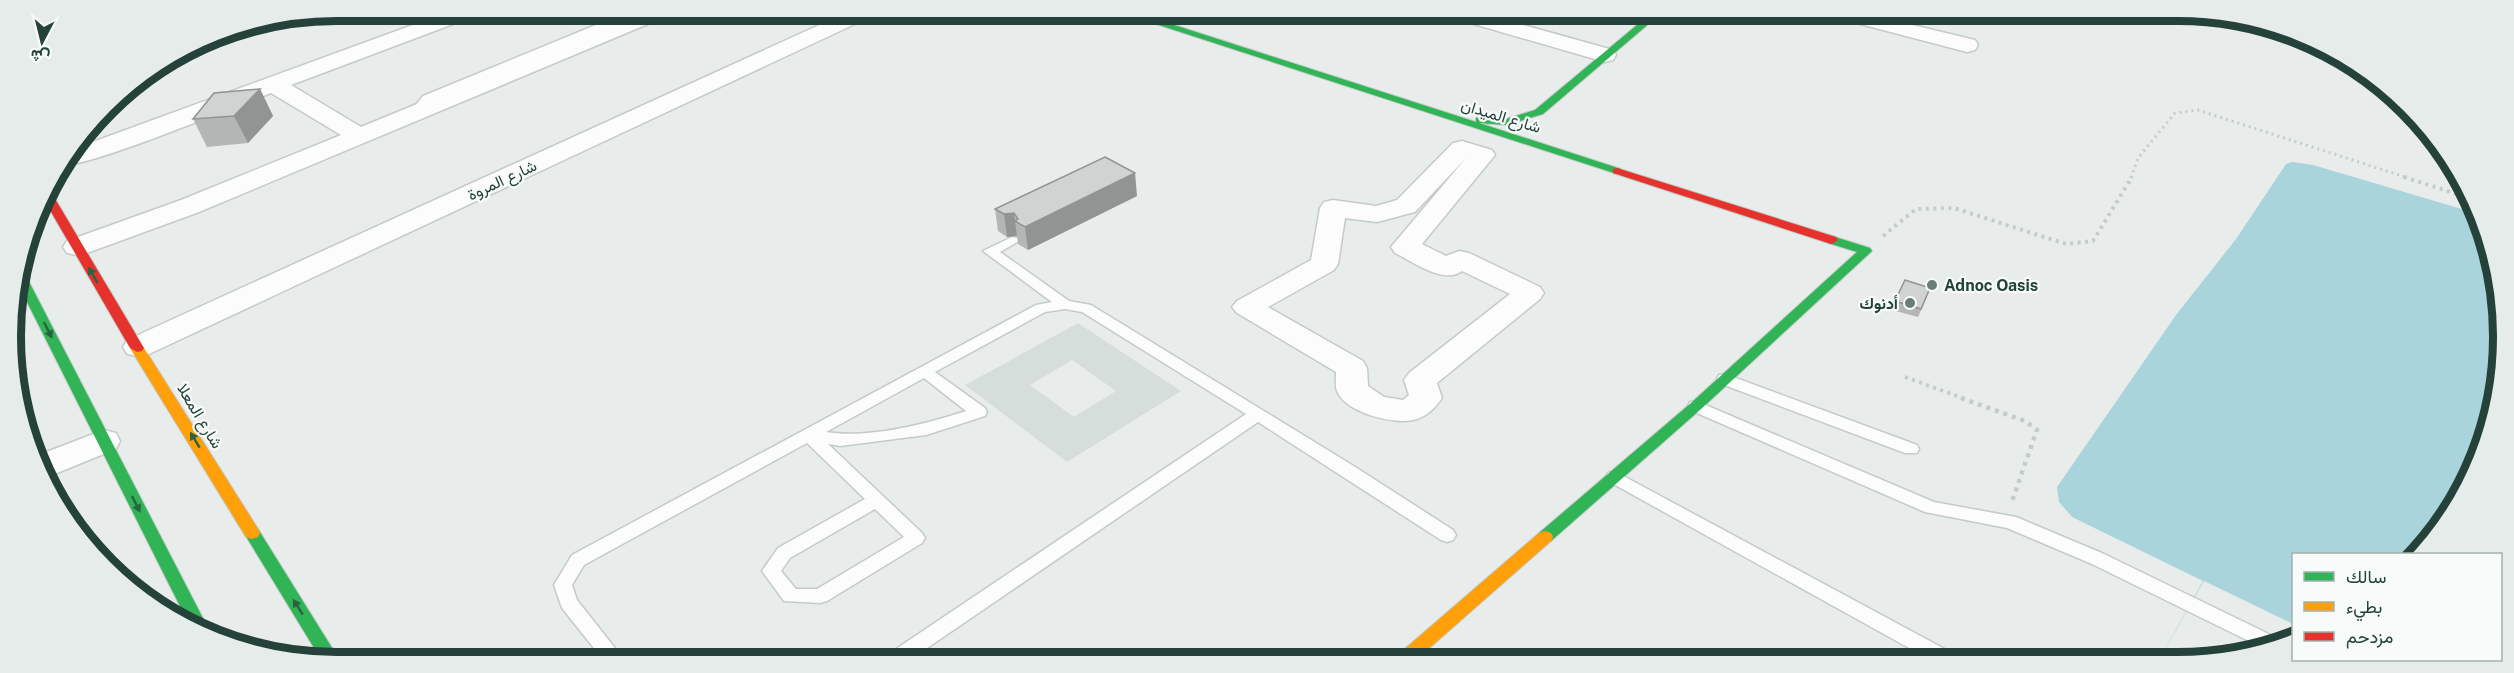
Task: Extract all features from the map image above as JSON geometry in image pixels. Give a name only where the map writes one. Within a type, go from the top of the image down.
[{"type":"street","points":[[78,156],[443,21]]},
{"type":"street","points":[[77,248],[190,206],[638,21]]},
{"type":"street","name":"شارع المروة","points":[[138,347],[845,21]]},
{"type":"street","name":"شارع الميدان","points":[[1151,21],[1450,118],[1555,149],[1866,251]]},
{"type":"street","points":[[1485,21],[1605,55]]},
{"type":"street","points":[[1450,118],[1540,122],[1605,55],[1647,21]]},
{"type":"street","points":[[1872,21],[1967,45]]},
{"type":"street","points":[[273,84],[359,135]]},
{"type":"street","points":[[1540,122],[1555,149]]},
{"type":"street","points":[[1462,148],[1483,155],[1405,247],[1449,267],[1460,259],[1530,293],[1420,380],[1426,398],[1409,411],[1376,407],[1352,390],[1352,368],[1247,307],[1324,264],[1333,208],[1377,214],[1406,206],[1462,148]]},
{"type":"street","name":"شارع المعلا","points":[[51,203],[125,329],[325,651]]},
{"type":"street","points":[[1413,652],[1696,406],[1866,251]]},
{"type":"street","points":[[25,286],[194,617]]},
{"type":"street","points":[[48,463],[104,441]]},
{"type":"lane","points":[[416,112],[427,98],[618,21]]},
{"type":"lane","points":[[1012,240],[990,251],[1065,305]]},
{"type":"lane","points":[[608,652],[569,603],[563,585],[578,560],[1041,308],[1065,305],[1086,308],[1258,414],[1447,535]]},
{"type":"lane","points":[[809,435],[840,440],[926,430],[979,412],[925,372]]},
{"type":"lane","points":[[1725,379],[1911,449]]},
{"type":"lane","points":[[1696,406],[1931,508],[2010,522],[2098,559],[2263,640]]},
{"type":"lane","points":[[907,652],[1258,414]]},
{"type":"lane","points":[[809,435],[877,500],[916,538],[820,596],[791,596],[771,571],[784,553],[877,500]]},
{"type":"lane","points":[[1614,477],[1932,652]]},
{"type":"path","points":[[1866,251],[1916,209],[1954,208],[2066,244],[2093,241],[2132,177],[2138,158],[2175,113],[2186,110],[2198,110],[2459,195]]},
{"type":"path","points":[[1905,376],[2025,421],[2037,430],[2011,502],[2010,522]]},
{"type":"shaded area","points":[[1078,323],[1181,391],[1067,462],[965,385]],"holes":[[[1072,360],[1116,391],[1074,417],[1030,385]]]},
{"type":"water","points":[[2292,162],[2313,165],[2466,210],[2487,275],[2492,316],[2490,378],[2482,418],[2469,457],[2451,494],[2428,529],[2408,553],[2292,553],[2292,630],[2239,646],[2163,652],[2203,581],[2072,517],[2059,502],[2057,487],[2176,315],[2236,239],[2286,164]]},
{"type":"pier","points":[[2204,581],[2292,624],[2292,630],[2239,646],[2164,652]]},
{"type":"building","points":[[260,89],[234,116],[193,119],[214,93]]},
{"type":"building","points":[[1105,157],[1135,173],[1025,227],[1015,221],[1018,219],[1014,213],[1004,214],[995,209]]},
{"type":"building","points":[[1905,280],[1930,288],[1921,309],[1895,301]]},
{"type":"traffic: fast","points":[[1152,21],[1617,171]]},
{"type":"traffic: fast","points":[[1480,120],[1507,122],[1539,112],[1647,21]]},
{"type":"traffic: fast","points":[[1545,537],[1696,406],[1866,251],[1832,240]]},
{"type":"traffic: fast","points":[[25,286],[194,617]]},
{"type":"traffic: fast","points":[[252,533],[325,651]]},
{"type":"traffic: slow","points":[[137,348],[252,533]]},
{"type":"traffic: slow","points":[[1413,652],[1545,537]]},
{"type":"traffic: jam","points":[[1617,171],[1832,240]]},
{"type":"traffic: jam","points":[[51,203],[137,348]]},
{"type":"place","name":"Adnoc Oasis","points":[[1932,285]]},
{"type":"place","name":"أدنوك","points":[[1910,303]]}]
